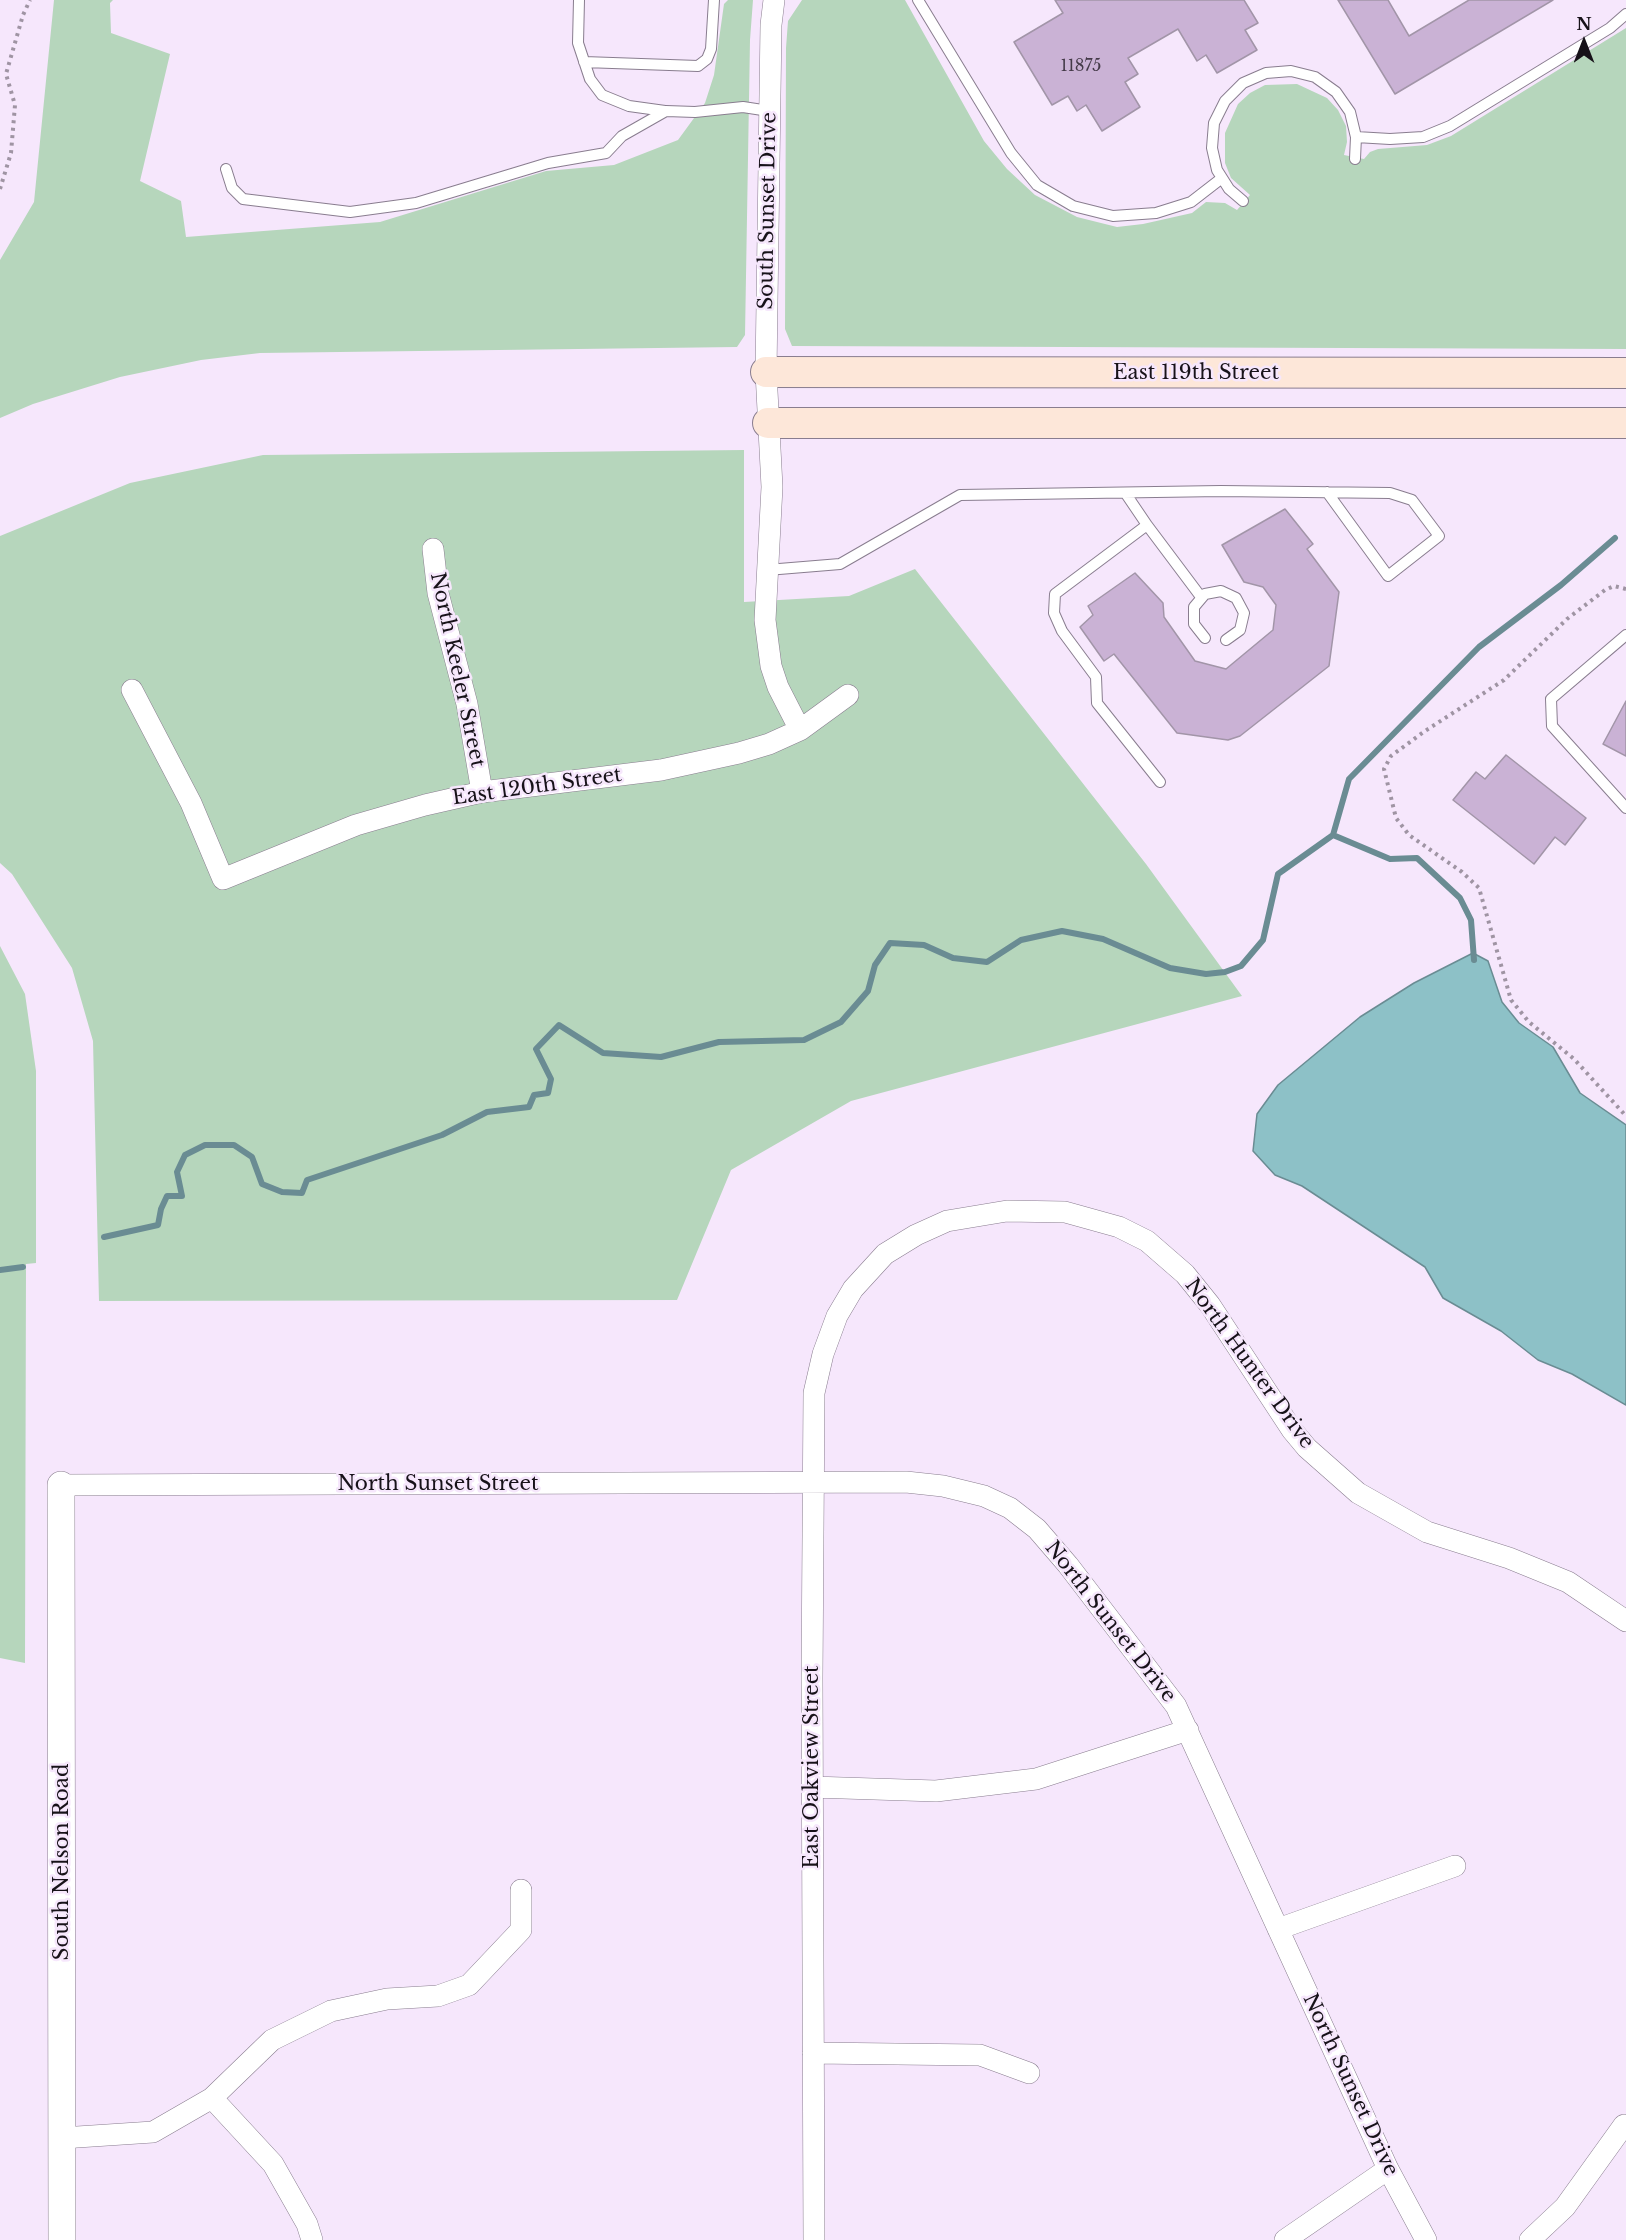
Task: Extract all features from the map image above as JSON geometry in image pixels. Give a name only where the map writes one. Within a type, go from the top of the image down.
[{"type":"main road","name":"East 119th Street","points":[[766,372],[1626,373]]},
{"type":"main road","points":[[768,423],[1626,423]]},
{"type":"street","name":"South Sunset Drive","points":[[774,0],[771,25],[769,111],[766,372],[772,487],[765,620],[771,666],[778,687],[800,730]]},
{"type":"street","name":"North Keeler Street","points":[[433,549],[438,593],[467,704],[482,792]]},
{"type":"street","name":"East 120th Street","points":[[132,690],[191,803],[223,879],[356,825],[425,805],[482,792],[662,770],[739,753],[769,744],[800,730],[848,695]]},
{"type":"street","name":"North Hunter Drive","points":[[814,1482],[814,1393],[823,1354],[837,1316],[853,1289],[874,1265],[885,1254],[915,1235],[947,1221],[1007,1210],[1065,1212],[1119,1227],[1147,1241],[1168,1257],[1210,1305],[1292,1430],[1307,1448],[1358,1494],[1427,1532],[1509,1558],[1575,1585],[1626,1621]]},
{"type":"street","name":"North Sunset Street","points":[[61,1485],[814,1482]]},
{"type":"street","name":"North Sunset Drive","points":[[814,1482],[906,1482],[943,1486],[984,1496],[1010,1508],[1037,1529],[1068,1565],[1176,1706],[1388,2169],[1426,2240]]},
{"type":"street","name":"East Oakview Street","points":[[814,1482],[812,1787],[814,2240]]},
{"type":"street","name":"South Nelson Road","points":[[61,1485],[62,2240]]},
{"type":"street","points":[[812,1787],[936,1791],[1036,1779],[1188,1730]]},
{"type":"street","points":[[1278,1929],[1455,1866]]},
{"type":"street","points":[[62,2138],[153,2132],[212,2098],[272,2040],[331,2010],[387,1999],[438,1996],[469,1985],[521,1930],[521,1890]]},
{"type":"street","points":[[813,2053],[980,2055],[1029,2073]]},
{"type":"street","points":[[212,2098],[273,2164],[307,2224],[312,2240]]},
{"type":"street","points":[[1530,2240],[1565,2207],[1624,2125]]},
{"type":"street","points":[[1285,2240],[1388,2169]]},
{"type":"lane","points":[[579,0],[579,43],[590,79],[602,95],[628,106],[666,111],[695,112],[743,107],[769,111]]},
{"type":"lane","points":[[584,62],[698,66],[707,59],[711,49],[714,0]]},
{"type":"lane","points":[[918,0],[1011,153],[1037,184],[1073,206],[1113,216],[1156,213],[1191,202],[1222,178]]},
{"type":"lane","points":[[1356,137],[1390,139],[1423,137],[1450,126],[1610,28],[1626,14]]},
{"type":"lane","points":[[1243,201],[1229,189],[1222,178],[1212,148],[1214,123],[1225,101],[1243,83],[1266,73],[1291,70],[1315,77],[1336,92],[1350,112],[1356,137],[1354,159]]},
{"type":"lane","points":[[226,169],[232,188],[243,199],[350,212],[416,203],[548,163],[606,153],[622,136],[666,111]]},
{"type":"lane","points":[[767,570],[840,564],[960,495],[1327,492],[1390,493],[1412,500],[1439,536],[1388,576],[1327,492]]},
{"type":"lane","points":[[1126,494],[1201,597]]},
{"type":"lane","points":[[1147,525],[1055,594],[1054,613],[1062,631],[1096,677],[1097,703],[1160,782]]},
{"type":"lane","points":[[1205,638],[1197,631],[1192,616],[1194,608],[1201,597],[1212,591],[1221,591],[1229,593],[1241,605],[1244,613],[1240,630],[1226,640]]},
{"type":"lane","points":[[1626,635],[1551,699],[1552,726],[1626,808]]},
{"type":"path","points":[[0,189],[11,153],[15,105],[6,74],[23,15],[30,0]]},
{"type":"path","points":[[1626,589],[1614,586],[1605,590],[1567,619],[1504,680],[1391,756],[1384,769],[1396,818],[1409,836],[1462,872],[1479,888],[1511,1000],[1529,1022],[1574,1059],[1626,1116]]},
{"type":"shaded area","points":[[54,0],[113,0],[110,3],[111,33],[170,54],[140,181],[181,201],[186,237],[380,222],[546,171],[614,165],[678,140],[705,103],[714,75],[724,4],[728,0],[753,0],[750,40],[745,335],[737,347],[260,353],[201,360],[120,377],[33,404],[0,418],[0,260],[34,202]]},
{"type":"shaded area","points":[[802,0],[905,0],[984,141],[1007,169],[1035,195],[1077,217],[1117,227],[1143,224],[1192,213],[1206,202],[1225,203],[1237,210],[1250,195],[1231,178],[1225,163],[1225,133],[1238,104],[1250,93],[1265,85],[1297,84],[1327,98],[1338,110],[1346,126],[1347,142],[1344,155],[1364,159],[1370,152],[1378,149],[1427,145],[1451,136],[1626,28],[1626,349],[792,346],[785,329],[786,48],[788,21]]},
{"type":"shaded area","points":[[744,450],[744,602],[849,596],[915,569],[1146,864],[1242,996],[851,1101],[731,1170],[677,1300],[99,1301],[93,1041],[72,968],[12,874],[0,863],[0,536],[130,483],[263,455]]},
{"type":"shaded area","points":[[0,946],[25,994],[36,1071],[36,1263],[26,1264],[25,1663],[0,1658]]},
{"type":"shaded area","points":[[1473,953],[1488,961],[1502,1002],[1519,1023],[1553,1047],[1580,1093],[1626,1125],[1626,1405],[1572,1374],[1538,1360],[1501,1331],[1443,1298],[1425,1267],[1302,1186],[1275,1175],[1253,1151],[1257,1114],[1278,1085],[1360,1017],[1414,983]]},
{"type":"building","points":[[1055,0],[1244,0],[1258,23],[1245,30],[1257,50],[1217,73],[1206,55],[1197,61],[1178,29],[1128,58],[1138,74],[1125,82],[1140,107],[1102,131],[1086,105],[1077,111],[1068,96],[1052,105],[1014,42],[1063,13]]},
{"type":"building","points":[[1338,0],[1388,0],[1409,36],[1469,0],[1553,0],[1395,94]]},
{"type":"building","points":[[1285,509],[1313,544],[1307,549],[1339,592],[1329,666],[1240,736],[1228,740],[1177,733],[1114,654],[1104,661],[1080,627],[1093,615],[1088,606],[1135,573],[1163,603],[1164,617],[1195,661],[1226,669],[1273,630],[1276,605],[1263,587],[1244,582],[1222,545]]},
{"type":"building","points":[[1626,701],[1626,756],[1603,744]]},
{"type":"building","points":[[1506,755],[1586,818],[1565,845],[1555,837],[1534,864],[1453,800],[1476,772],[1485,779]]},
{"type":"waterway","points":[[104,1237],[158,1225],[161,1209],[167,1196],[182,1196],[177,1172],[185,1155],[205,1145],[234,1145],[252,1157],[262,1184],[282,1192],[302,1193],[307,1180],[442,1135],[487,1112],[529,1107],[534,1095],[548,1093],[551,1079],[536,1049],[559,1025],[603,1053],[661,1057],[719,1042],[804,1040],[841,1022],[868,991],[875,965],[890,943],[924,945],[953,958],[987,962],[1021,940],[1062,931],[1103,939],[1170,968],[1206,974],[1225,972],[1241,966],[1263,940],[1278,874],[1333,835],[1349,779],[1479,647],[1561,585],[1615,538]]},
{"type":"waterway","points":[[1333,835],[1390,859],[1417,858],[1460,898],[1471,920],[1474,960]]},
{"type":"waterway","points":[[0,1270],[23,1267]]}]
